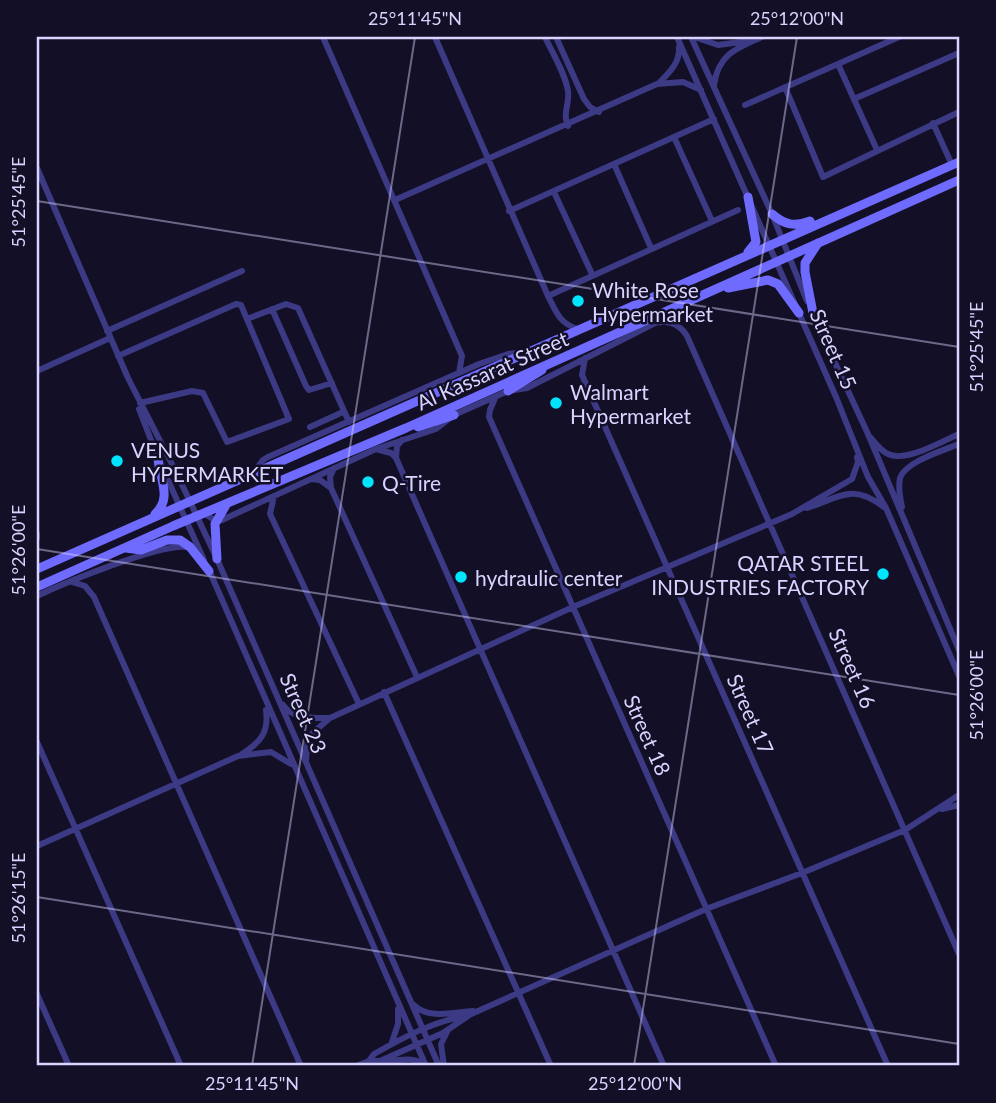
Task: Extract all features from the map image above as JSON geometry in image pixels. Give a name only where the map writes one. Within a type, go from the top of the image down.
[{"type":"street","points":[[323,37],[462,356],[479,364]]},
{"type":"street","points":[[435,37],[548,296],[559,318],[566,325],[579,329]]},
{"type":"street","points":[[545,37],[567,88],[565,119],[568,125]]},
{"type":"street","points":[[556,37],[584,99],[590,107],[599,112]]},
{"type":"street","points":[[692,37],[718,45],[754,40]]},
{"type":"street","name":"Street 15","points":[[692,37],[772,214],[959,650]]},
{"type":"street","points":[[714,87],[717,68],[723,58],[762,37]]},
{"type":"street","points":[[745,105],[897,37]]},
{"type":"street","points":[[395,200],[489,161],[657,84],[670,72],[678,59],[678,39]]},
{"type":"street","name":"Street 15","points":[[678,39],[855,441],[868,477],[886,508],[959,676]]},
{"type":"street","points":[[854,99],[959,52]]},
{"type":"street","points":[[838,64],[877,150]]},
{"type":"street","points":[[657,84],[683,82],[701,90]]},
{"type":"street","points":[[785,87],[823,177],[959,112]]},
{"type":"street","points":[[509,211],[714,119]]},
{"type":"street","points":[[933,123],[956,164]]},
{"type":"street","points":[[674,137],[712,221]]},
{"type":"street","points":[[614,164],[651,248]]},
{"type":"street","name":"Al Kassarat Street","points":[[37,569],[528,351],[736,262],[769,244],[956,164]]},
{"type":"street","name":"Street 23","points":[[37,168],[128,378],[191,501],[201,515],[217,559],[439,1066]]},
{"type":"street","name":"Al Kassarat Street","points":[[37,587],[186,520],[406,428],[712,291],[775,260],[959,180]]},
{"type":"street","points":[[554,192],[592,274]]},
{"type":"street","points":[[736,262],[751,250],[756,242],[748,197]]},
{"type":"street","points":[[772,214],[782,222],[800,224],[852,209]]},
{"type":"street","points":[[548,296],[738,210]]},
{"type":"street","points":[[813,313],[805,263],[818,243]]},
{"type":"street","points":[[107,331],[242,271]]},
{"type":"street","points":[[712,291],[768,280],[778,284],[799,313]]},
{"type":"street","points":[[118,356],[236,304],[241,305],[289,419],[227,442],[203,393],[192,391],[140,403]]},
{"type":"street","points":[[247,319],[291,304],[298,308],[349,422]]},
{"type":"street","points":[[272,309],[309,390],[314,391],[332,383]]},
{"type":"street","name":"Street 16","points":[[585,358],[662,321],[674,324],[687,336],[959,954]]},
{"type":"street","points":[[37,371],[110,338]]},
{"type":"street","points":[[251,475],[268,457],[479,364],[508,354],[528,351]]},
{"type":"street","points":[[459,373],[462,356]]},
{"type":"street","points":[[508,391],[527,388],[585,358]]},
{"type":"street","points":[[564,369],[582,375],[585,358]]},
{"type":"street","points":[[406,428],[471,409],[537,374],[552,361]]},
{"type":"street","name":"Street 17","points":[[582,375],[888,1066]]},
{"type":"street","name":"Street 23","points":[[128,378],[158,457],[426,1066]]},
{"type":"street","points":[[430,395],[447,378]]},
{"type":"street","points":[[471,409],[489,417],[492,401],[496,397]]},
{"type":"street","points":[[310,427],[343,412]]},
{"type":"street","points":[[201,515],[216,521],[376,449],[436,429],[454,415]]},
{"type":"street","name":"Street 18","points":[[489,417],[776,1066]]},
{"type":"street","points":[[867,434],[888,455],[897,457],[919,452],[959,434]]},
{"type":"street","points":[[396,458],[397,446],[404,438]]},
{"type":"street","points":[[306,762],[308,737],[330,718],[572,607],[771,524],[852,479],[858,463],[855,441]]},
{"type":"street","points":[[905,523],[899,481],[903,472],[918,461],[959,444]]},
{"type":"street","points":[[376,449],[391,453],[396,458],[664,1066]]},
{"type":"street","points":[[146,520],[161,508],[165,498],[158,457]]},
{"type":"street","points":[[335,467],[330,477],[331,488],[417,677]]},
{"type":"street","points":[[309,479],[320,480],[331,488]]},
{"type":"street","points":[[792,514],[854,493],[867,495],[886,508]]},
{"type":"street","points":[[274,496],[270,514],[359,704]]},
{"type":"street","points":[[217,559],[216,521],[226,504]]},
{"type":"street","points":[[124,548],[141,550],[180,540],[190,547],[209,571]]},
{"type":"street","points":[[37,596],[172,546],[190,547]]},
{"type":"street","points":[[72,582],[85,586],[94,597],[301,1066]]},
{"type":"street","points":[[384,692],[551,1066]]},
{"type":"street","points":[[278,699],[287,711],[295,714],[309,718],[330,718]]},
{"type":"street","points":[[37,846],[253,747],[264,737],[267,727],[266,704]]},
{"type":"street","points":[[37,742],[181,1066]]},
{"type":"street","points":[[238,756],[271,752],[283,757],[295,767]]},
{"type":"street","points":[[380,1061],[447,1031],[469,1015],[706,909],[905,830],[959,796]]},
{"type":"street","points":[[940,809],[959,805]]},
{"type":"street","points":[[37,994],[69,1066]]},
{"type":"street","points":[[411,1001],[424,1014],[480,1010]]},
{"type":"street","points":[[391,1044],[398,1024],[398,1003]]},
{"type":"street","points":[[369,1061],[374,1054],[411,1034],[451,1018],[469,1015]]},
{"type":"street","points":[[444,1066],[441,1044],[447,1031]]},
{"type":"street","points":[[356,1066],[369,1061],[411,1059],[426,1066]]},
{"type":"place","name":"White Rose Hypermarket","points":[[578,301]]},
{"type":"place","name":"Walmart Hypermarket","points":[[556,403]]},
{"type":"place","name":"VENUS HYPERMARKET","points":[[117,461]]},
{"type":"place","name":"Q-Tire","points":[[368,482]]},
{"type":"place","name":"QATAR STEEL INDUSTRIES FACTORY","points":[[883,574]]},
{"type":"place","name":"hydraulic center","points":[[461,577]]}]
